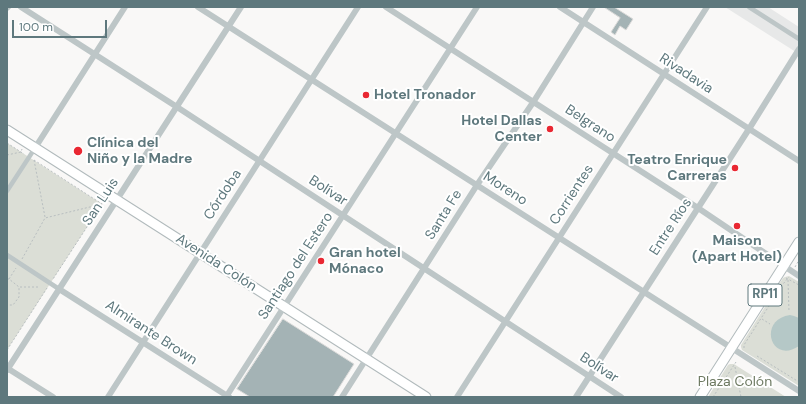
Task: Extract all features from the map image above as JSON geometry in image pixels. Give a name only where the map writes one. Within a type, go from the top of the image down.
[{"type":"main road","name":"Avenida Colón","points":[[7,130],[426,397]]},
{"type":"main road","name":"RP11","points":[[700,397],[799,242]]},
{"type":"street","name":"Bolívar","points":[[21,7],[621,397]]},
{"type":"street","points":[[7,191],[124,7]]},
{"type":"street","name":"Moreno","points":[[198,7],[799,391]]},
{"type":"street","name":"San Luis","points":[[7,368],[60,289],[241,7]]},
{"type":"street","name":"Córdoba","points":[[108,397],[358,7]]},
{"type":"street","name":"Belgrano","points":[[386,7],[698,208],[799,276]]},
{"type":"street","name":"Santiago del Estero","points":[[227,396],[477,7]]},
{"type":"street","name":"Rivadavia","points":[[560,7],[799,161]]},
{"type":"street","name":"Santa Fe","points":[[342,397],[477,185],[534,102],[594,7]]},
{"type":"street","name":"Corrientes","points":[[457,397],[707,7]]},
{"type":"street","points":[[749,7],[799,39]]},
{"type":"street","name":"Entre Ríos","points":[[576,397],[799,49]]},
{"type":"street","points":[[7,255],[60,289]]},
{"type":"street","name":"Almirante Brown","points":[[60,289],[227,396]]},
{"type":"street","points":[[7,368],[53,397]]},
{"type":"path","points":[[7,143],[29,157]]},
{"type":"path","points":[[7,155],[21,152]]},
{"type":"path","points":[[40,287],[20,287],[8,279],[45,218],[34,160],[102,204]]},
{"type":"path","points":[[45,218],[102,204]]},
{"type":"path","points":[[7,350],[102,204]]},
{"type":"path","points":[[795,268],[799,260]]},
{"type":"path","points":[[789,276],[789,311]]},
{"type":"path","points":[[785,277],[799,286]]},
{"type":"path","points":[[745,348],[744,345],[783,284],[788,279]]},
{"type":"path","points":[[7,305],[13,304],[20,297],[20,287]]},
{"type":"path","points":[[761,318],[770,324]]},
{"type":"path","points":[[741,344],[745,348]]},
{"type":"path","points":[[757,356],[799,382]]},
{"type":"path","points":[[713,397],[736,362]]},
{"type":"path","points":[[735,367],[742,397]]},
{"type":"shaded area","points":[[725,7],[768,7],[799,27],[799,54]]},
{"type":"shaded area","points":[[790,315],[799,318],[799,346],[789,350],[781,350],[775,346],[772,340],[771,332],[774,325],[780,319]]},
{"type":"green space","points":[[7,143],[102,204],[7,350]]},
{"type":"green space","points":[[789,276],[799,282],[799,386],[742,350],[741,347],[783,278]]},
{"type":"green space","name":"Plaza Colón","points":[[730,364],[734,364],[786,397],[708,397]]},
{"type":"building","points":[[604,7],[614,7],[633,19],[626,30],[620,26],[615,35],[611,32],[620,18]]},
{"type":"building","points":[[283,319],[354,364],[333,397],[250,397],[237,389]]},
{"type":"place","name":"Hotel Tronador","points":[[366,95]]},
{"type":"place","name":"Hotel Dallas Center","points":[[550,129]]},
{"type":"place","name":"Clínica del Niño y la Madre","points":[[78,151]]},
{"type":"place","name":"Teatro Enrique Carreras","points":[[735,168]]},
{"type":"place","name":"Maison (Apart Hotel)","points":[[737,226]]},
{"type":"place","name":"Gran hotel Mónaco","points":[[321,261]]}]
